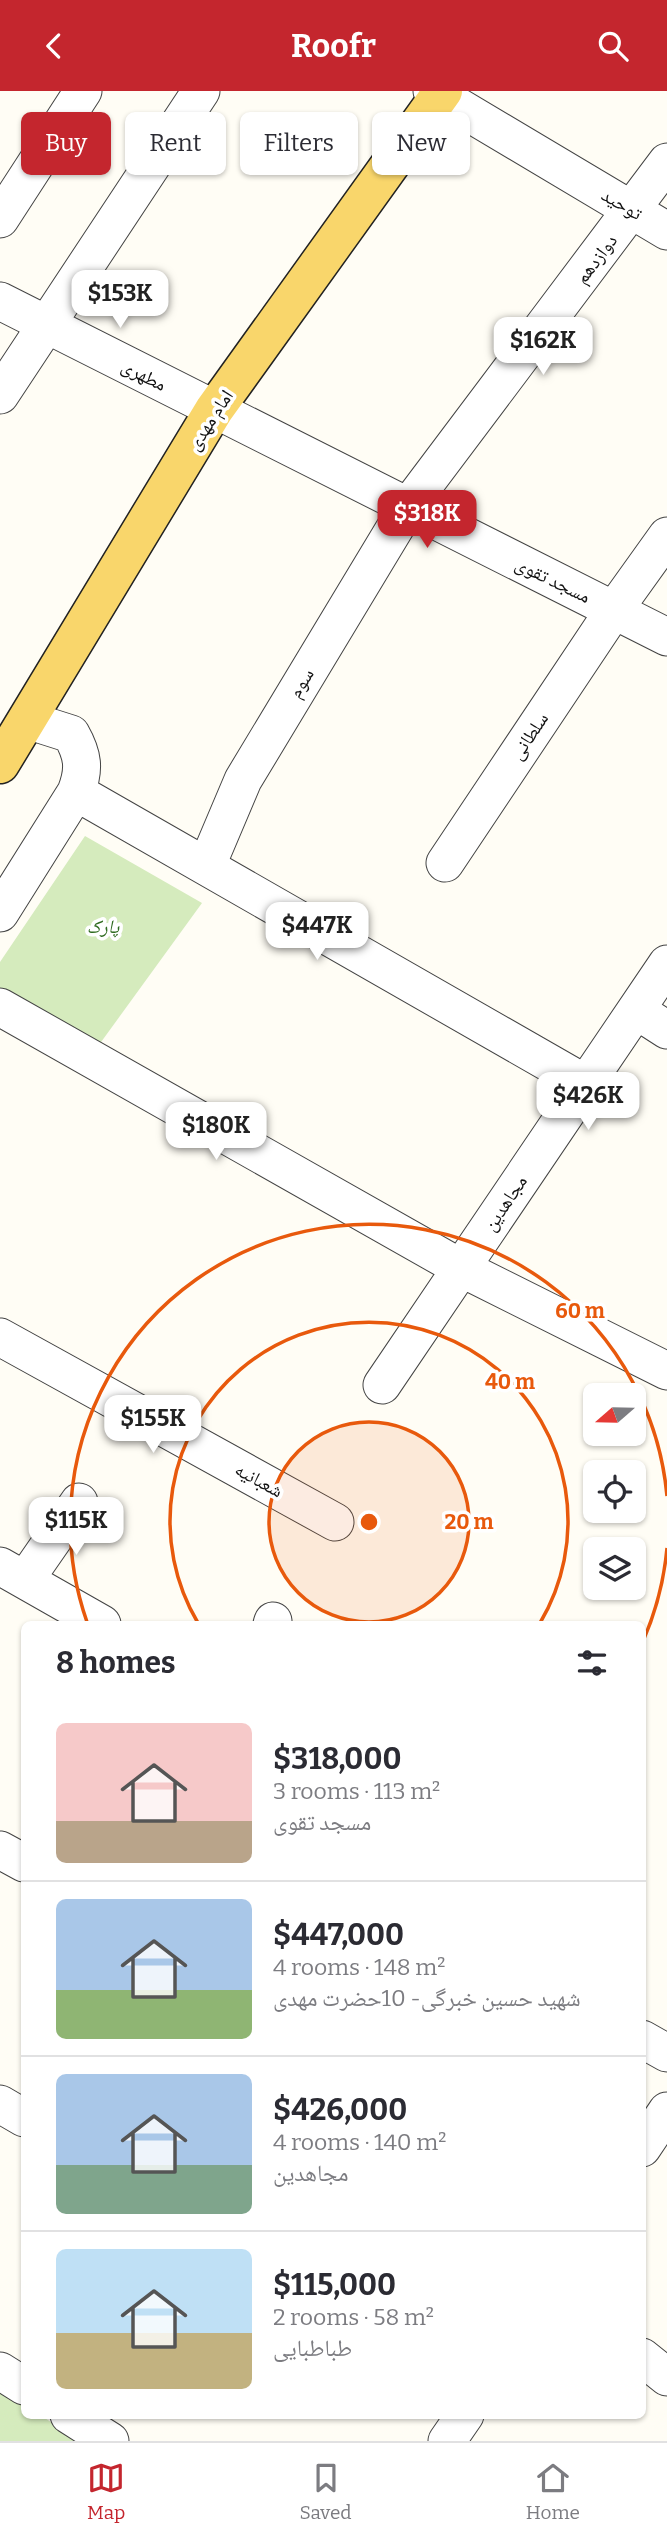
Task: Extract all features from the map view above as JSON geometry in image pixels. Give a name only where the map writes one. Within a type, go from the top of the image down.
[{"type":"main road","name":"امام مهدی","points":[[1,762],[214,410],[438,93]]},
{"type":"street","points":[[0,219],[83,91]]},
{"type":"street","points":[[0,395],[201,91]]},
{"type":"street","name":"توحید","points":[[438,93],[667,231]]},
{"type":"street","name":"دوازدهم","points":[[407,508],[633,211],[667,162]]},
{"type":"street","name":"مطهری","points":[[0,301],[214,410]]},
{"type":"street","name":"مسجد تقوی","points":[[214,410],[667,637]]},
{"type":"street","name":"سوم","points":[[207,865],[243,780],[407,508]]},
{"type":"street","name":"سلطانی","points":[[445,863],[614,610],[667,536]]},
{"type":"street","points":[[0,913],[76,792],[83,773],[80,750],[71,734],[27,720]]},
{"type":"street","points":[[76,792],[586,1084]]},
{"type":"street","name":"مجاهدین","points":[[382,1385],[667,964]]},
{"type":"street","points":[[0,1007],[461,1268],[667,1371]]},
{"type":"street","points":[[636,1010],[667,1030]]},
{"type":"street","name":"شعبانیه","points":[[0,1337],[335,1522]]},
{"type":"street","points":[[79,1501],[12,1573],[97,1621]]},
{"type":"street","points":[[0,1850],[21,1861]]},
{"type":"street","points":[[646,2041],[667,2053]]},
{"type":"street","points":[[0,2104],[21,2116]]},
{"type":"street","points":[[646,2142],[667,2112]]},
{"type":"street","points":[[646,2360],[667,2377]]},
{"type":"street","points":[[0,2371],[21,2384]]},
{"type":"street","points":[[75,2419],[110,2441]]},
{"type":"street","points":[[447,2441],[462,2419]]},
{"type":"green space","name":"پارک","points":[[85,836],[202,903],[96,1049],[0,997],[0,962]]},
{"type":"green space","points":[[0,2390],[21,2403],[21,2419],[46,2419],[81,2441],[0,2441]]}]
